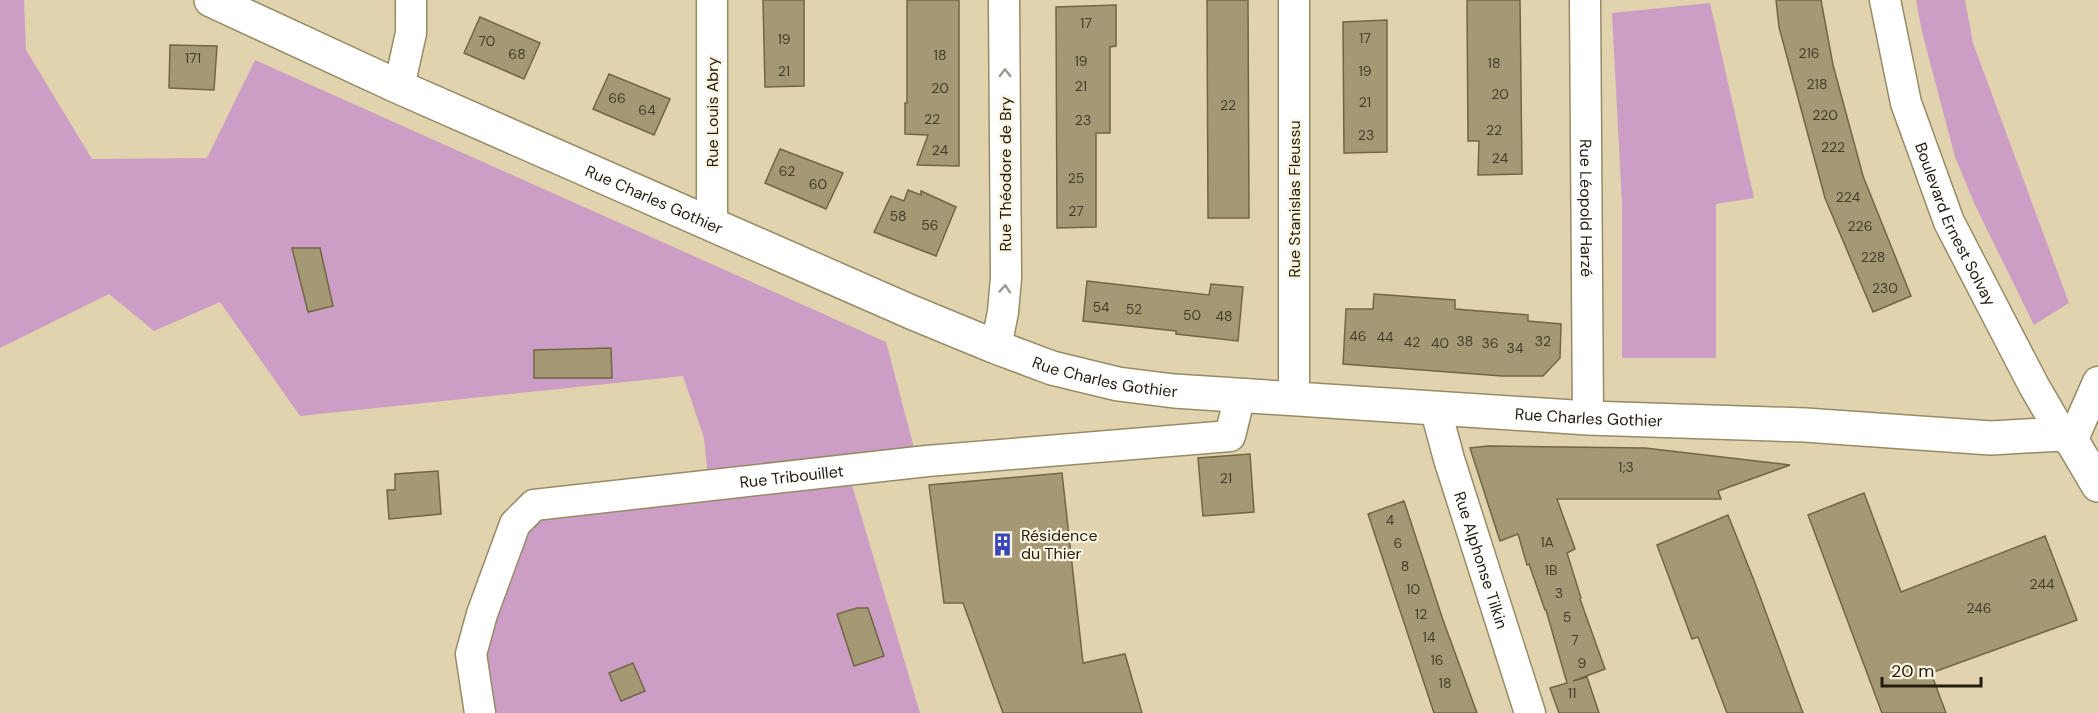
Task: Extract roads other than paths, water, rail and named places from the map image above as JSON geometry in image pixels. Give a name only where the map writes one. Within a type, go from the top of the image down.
[{"type":"street","name":"Rue Charles Gothier","points":[[211,0],[399,87],[911,312],[1052,368],[1118,384],[1174,391],[1588,418],[1805,425],[1990,438],[2067,437]]},
{"type":"street","points":[[399,87],[411,33],[411,0]]},
{"type":"street","name":"Rue Louis Abry","points":[[712,0],[712,224]]},
{"type":"street","name":"Rue Théodore de Bry","points":[[996,347],[1003,312],[1006,278],[1004,0]]},
{"type":"street","name":"Rue Stanislas Fleussu","points":[[1294,0],[1294,399]]},
{"type":"street","name":"Rue Léopold Harzé","points":[[1584,0],[1588,418]]},
{"type":"street","name":"Boulevard Ernest Solvay","points":[[1885,0],[1906,103],[1950,222],[2034,386],[2098,485]]},
{"type":"street","points":[[2067,437],[2098,382]]},
{"type":"street","name":"Rue Tribouillet","points":[[480,713],[471,654],[482,614],[515,524],[534,505],[927,461],[1230,436],[1240,395]]},
{"type":"street","name":"Rue Alphonse Tilkin","points":[[1435,407],[1452,470],[1530,713]]},
{"type":"place","name":"Résidence du Thier","points":[[1003,544]]}]
